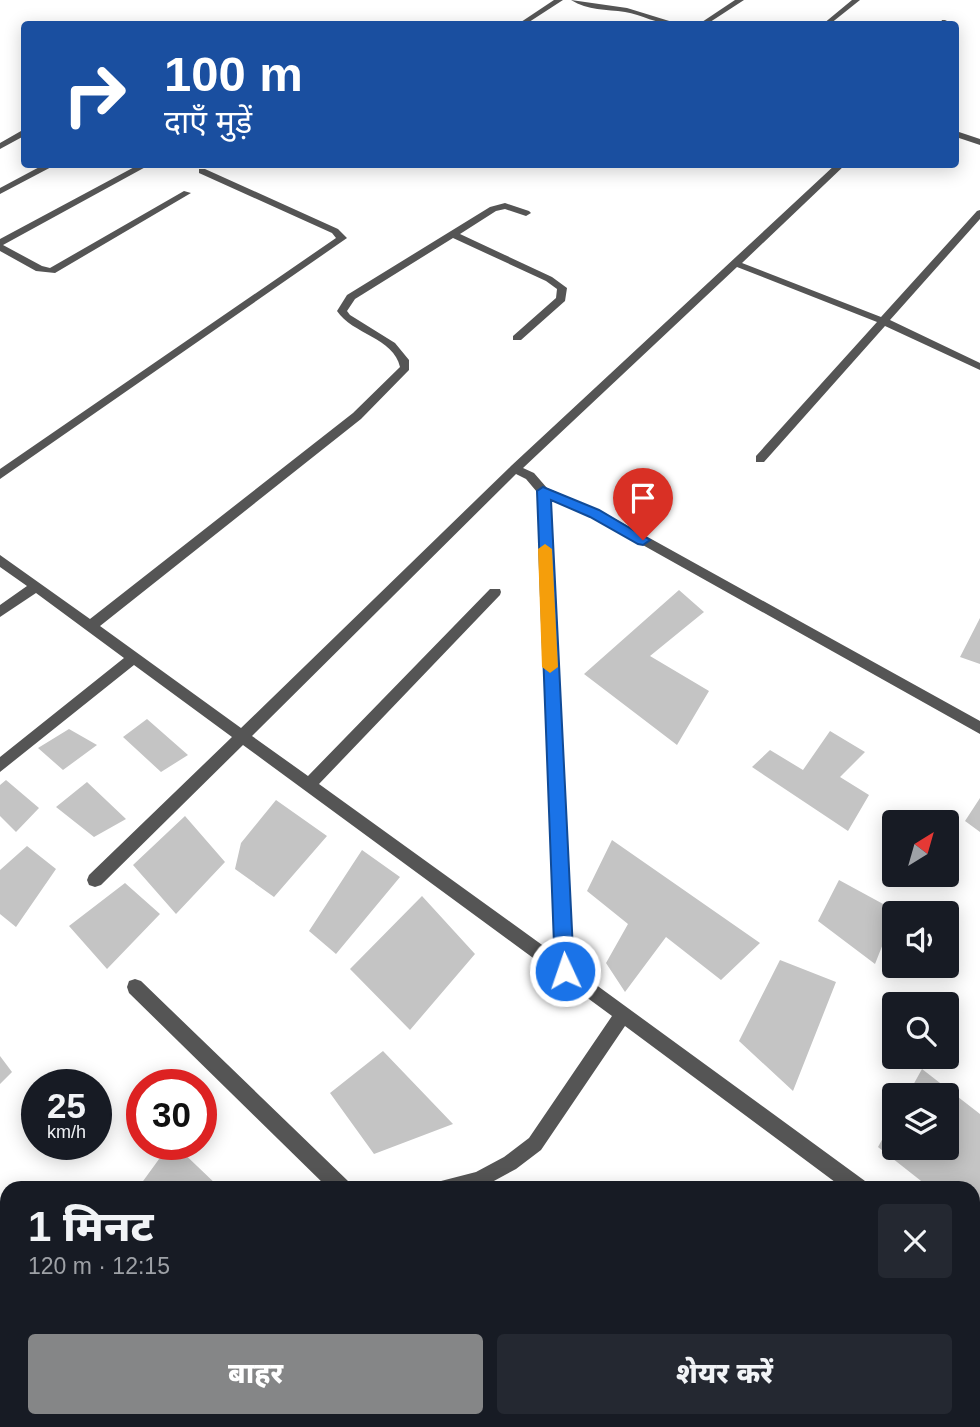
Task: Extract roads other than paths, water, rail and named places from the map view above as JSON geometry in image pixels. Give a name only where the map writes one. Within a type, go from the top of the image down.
[{"type":"street","points":[[527,21],[559,0]]},
{"type":"street","points":[[575,0],[593,7],[627,10],[665,21]]},
{"type":"street","points":[[708,21],[740,0]]},
{"type":"street","points":[[830,21],[856,0]]},
{"type":"street","points":[[0,146],[21,135]]},
{"type":"street","points":[[959,135],[980,142]]},
{"type":"street","points":[[0,191],[45,168]]},
{"type":"street","points":[[140,168],[0,245],[39,269],[52,271],[187,193]]},
{"type":"street","points":[[95,880],[515,469],[838,168]]},
{"type":"street","points":[[0,475],[341,239],[335,231],[202,171]]},
{"type":"street","points":[[90,626],[357,416],[405,368],[404,357],[346,317],[342,311],[343,305],[351,297],[500,206],[526,213]]},
{"type":"street","points":[[760,459],[980,213]]},
{"type":"street","points":[[453,234],[549,279],[562,288],[561,299],[517,338]]},
{"type":"street","points":[[737,264],[883,321],[980,368]]},
{"type":"street","points":[[515,469],[530,476],[543,491],[595,513],[980,728]]},
{"type":"street","points":[[543,491],[565,971]]},
{"type":"street","points":[[0,560],[623,1013],[849,1181]]},
{"type":"street","points":[[0,612],[36,586]]},
{"type":"street","points":[[309,785],[495,592]]},
{"type":"street","points":[[0,766],[134,658]]},
{"type":"street","points":[[135,987],[334,1181]]},
{"type":"street","points":[[475,1181],[510,1163],[535,1144],[623,1013]]}]
